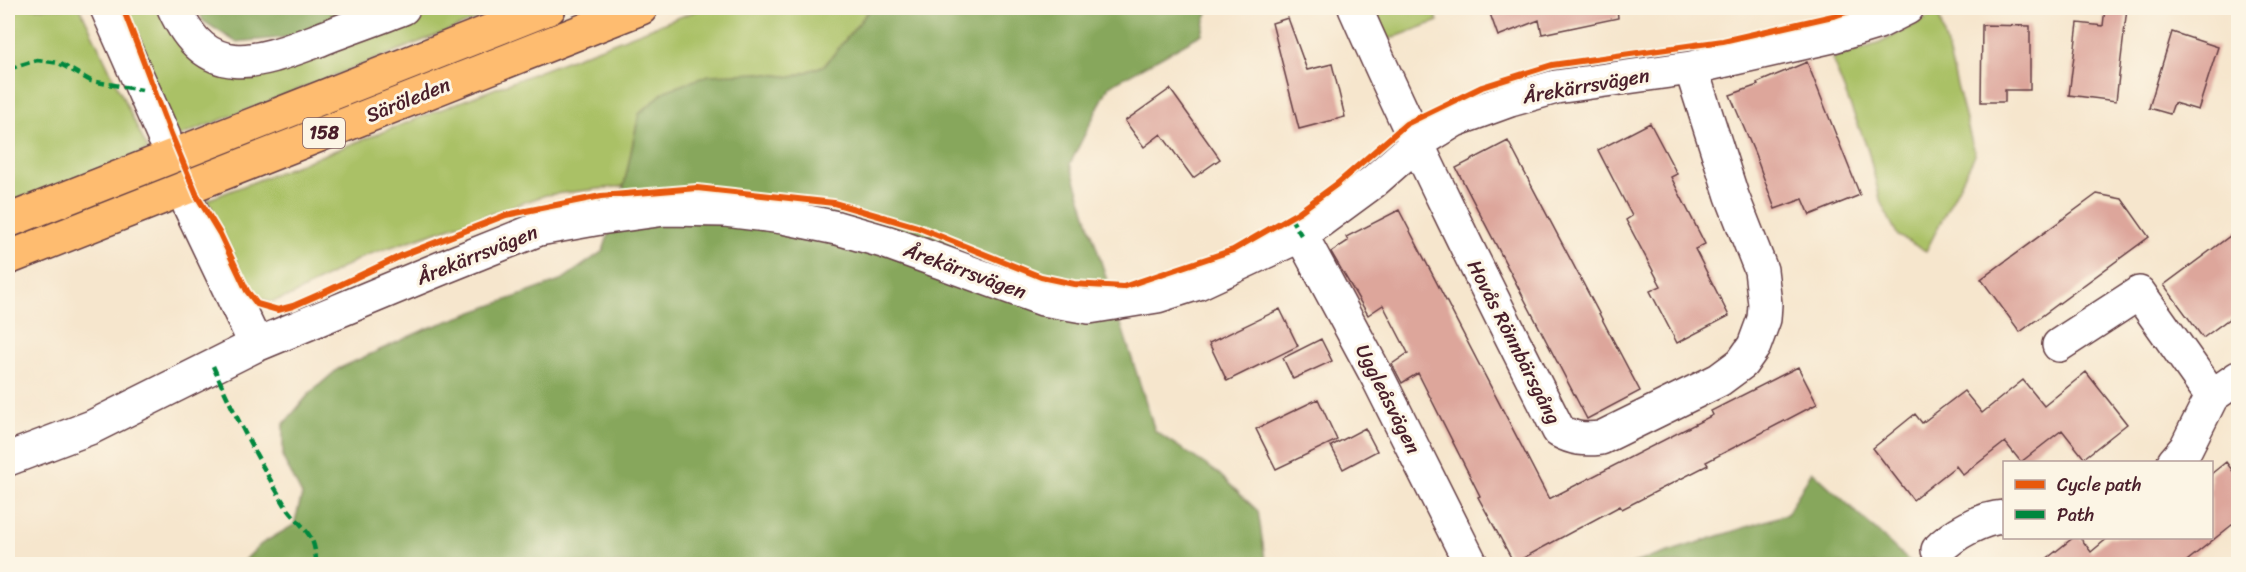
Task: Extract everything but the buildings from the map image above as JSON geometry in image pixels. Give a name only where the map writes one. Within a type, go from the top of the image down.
[{"type":"main road","name":"Säröleden","points":[[8,221],[549,8]]},
{"type":"main road","name":"Säröleden","points":[[8,258],[641,8]]},
{"type":"street","points":[[107,8],[164,137]]},
{"type":"street","points":[[174,8],[182,25],[194,41],[205,50],[222,58],[249,62],[294,49],[403,8]]},
{"type":"street","name":"Hovås Rönnbärsgång","points":[[1355,8],[1416,144],[1479,274],[1559,431],[1572,438],[1585,440],[1601,438],[1719,380],[1742,363],[1754,346],[1764,319],[1765,304],[1761,270],[1732,196],[1691,68]]},
{"type":"street","name":"Årekärrsvägen","points":[[8,459],[92,426],[256,345],[539,229],[665,209],[724,210],[783,217],[837,228],[937,259],[1043,299],[1089,307],[1156,296],[1198,283],[1301,235],[1373,182],[1416,144],[1455,120],[1510,100],[1556,87],[1691,68],[1833,36],[1879,22],[1907,8]]},
{"type":"street","points":[[190,207],[256,345]]},
{"type":"street","name":"Uggleåsvägen","points":[[1301,235],[1378,378],[1472,564]]},
{"type":"street","points":[[2059,345],[2139,293],[2212,396]]},
{"type":"street","points":[[2175,461],[2186,448],[2212,396],[2238,378]]},
{"type":"street","points":[[1938,550],[1947,540],[1976,525],[2003,517]]},
{"type":"green space","points":[[8,8],[80,8],[148,150],[8,205]]},
{"type":"green space","points":[[122,8],[159,8],[188,51],[289,63],[425,8],[506,8],[175,138]]},
{"type":"green space","points":[[198,8],[378,8],[290,37],[236,42],[203,21]]},
{"type":"green space","points":[[703,8],[871,8],[825,65],[793,77],[759,73],[639,114],[624,186],[546,195],[364,256],[291,296],[270,302],[250,294],[207,200]]},
{"type":"green space","points":[[871,8],[1208,8],[1202,34],[1109,86],[1070,164],[1155,431],[1218,473],[1258,511],[1265,559],[1263,564],[241,564],[261,544],[294,525],[302,495],[283,458],[283,425],[309,394],[338,369],[426,329],[560,281],[603,251],[624,186],[639,114],[665,91],[709,75],[759,73],[793,77],[825,65]]},
{"type":"green space","points":[[1374,8],[1433,8],[1438,21],[1387,40]]},
{"type":"green space","points":[[1938,12],[1975,155],[1926,251],[1898,236],[1881,203],[1868,150],[1832,59],[1880,43]]},
{"type":"green space","points":[[1812,471],[1912,564],[1631,564],[1787,514]]},
{"type":"marked path","points":[[8,69],[37,60],[59,63],[91,81],[142,90]]},
{"type":"marked path","points":[[1290,217],[1301,235]]},
{"type":"marked path","points":[[213,366],[265,471],[285,505],[311,538],[316,564]]},
{"type":"cycle path","points":[[123,8],[197,196],[220,234],[247,291],[257,304],[278,310],[325,292],[403,255],[506,215],[601,196],[697,188],[834,203],[917,227],[1041,277],[1074,284],[1123,287],[1233,250],[1299,212],[1337,184],[1406,124],[1482,87],[1552,65],[1723,41],[1859,8]]}]
